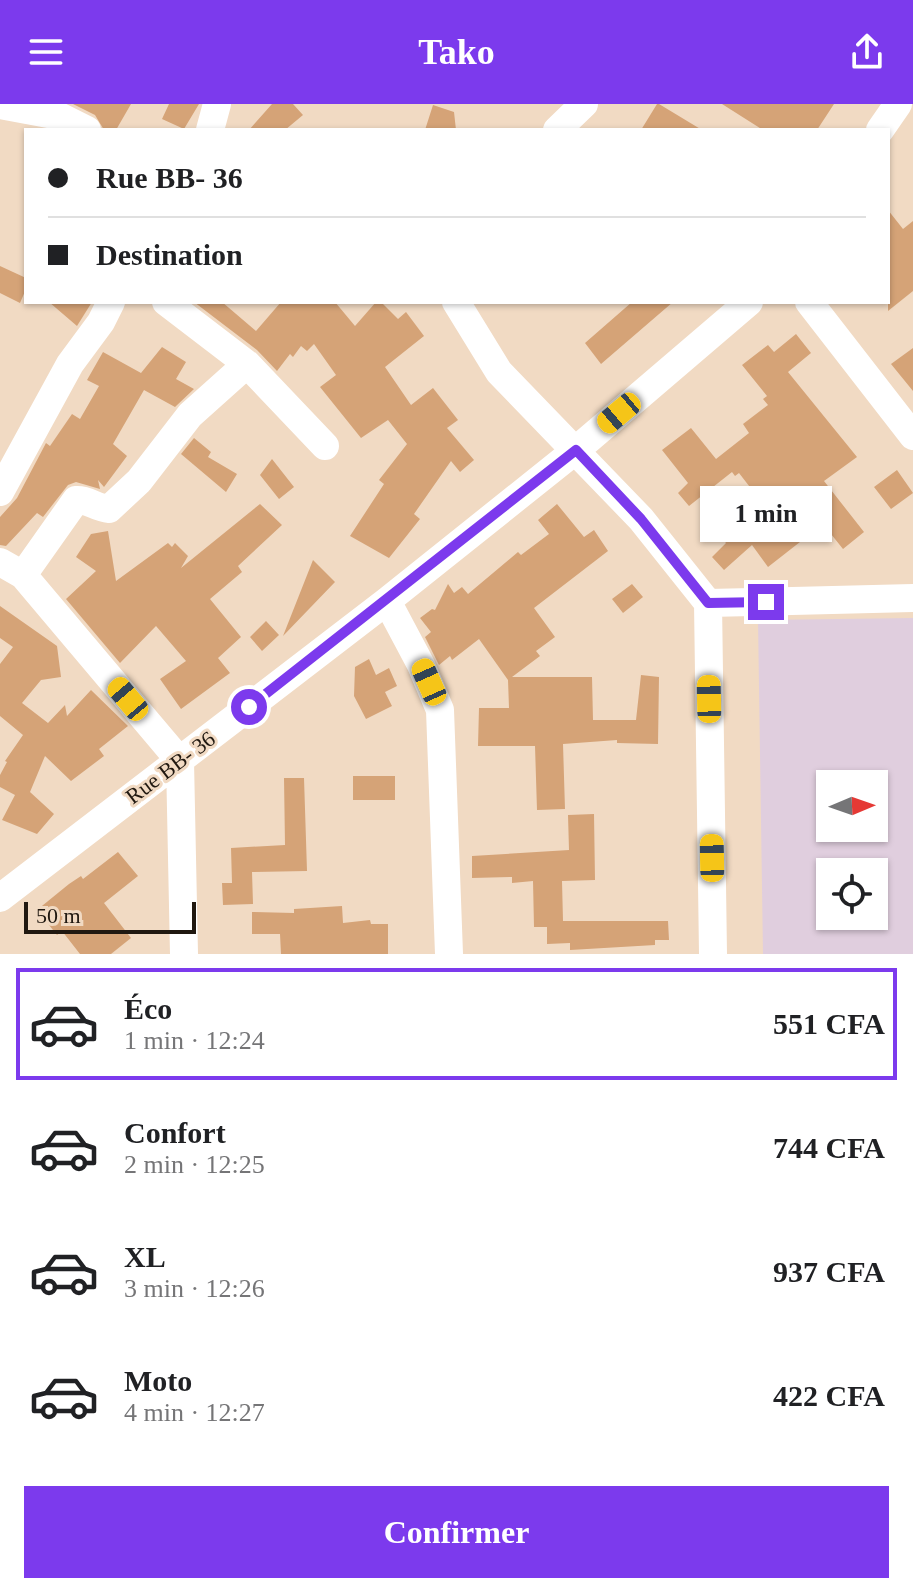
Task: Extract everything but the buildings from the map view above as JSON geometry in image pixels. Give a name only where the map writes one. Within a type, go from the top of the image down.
[{"type":"street","points":[[211,128],[217,104]]},
{"type":"street","points":[[559,128],[584,104]]},
{"type":"street","points":[[881,128],[898,104]]},
{"type":"street","points":[[0,105],[59,116],[83,128]]},
{"type":"street","points":[[0,492],[70,364],[101,322],[110,304]]},
{"type":"street","points":[[169,304],[247,364],[325,446]]},
{"type":"street","points":[[457,304],[499,372],[641,519],[708,603],[713,954]]},
{"type":"street","name":"Rue BB- 36","points":[[0,898],[387,601],[576,450],[747,304]]},
{"type":"street","points":[[811,304],[913,436]]},
{"type":"street","points":[[184,954],[180,761],[11,568],[76,500],[84,499],[98,508],[109,509],[139,481],[190,415],[247,364]]},
{"type":"street","points":[[708,603],[913,598]]},
{"type":"street","points":[[387,601],[421,665],[440,710],[449,954]]},
{"type":"shaded area","points":[[913,618],[913,954],[763,954],[758,620]]},
{"type":"route","points":[[249,707],[576,450],[641,519],[708,603],[766,602]]}]
